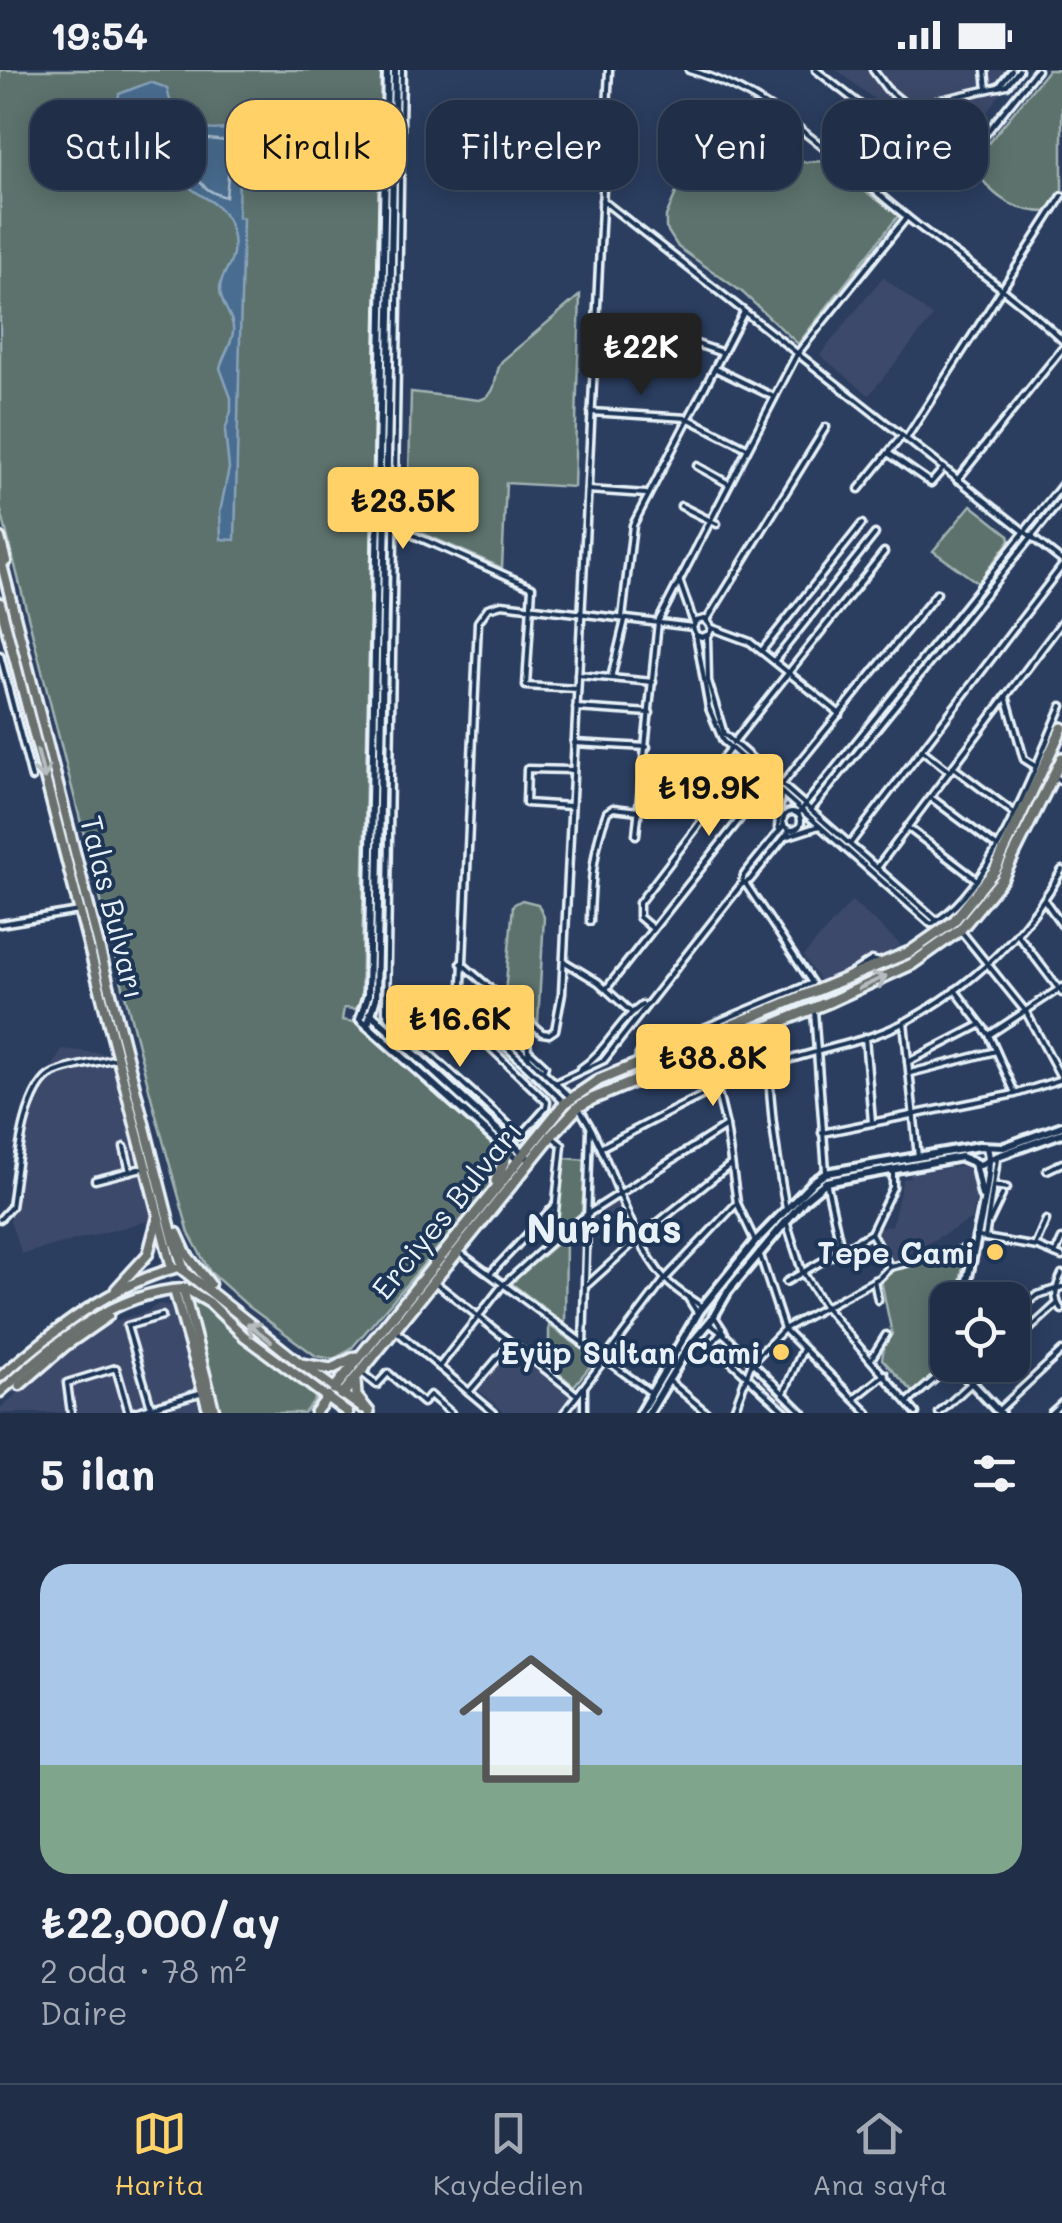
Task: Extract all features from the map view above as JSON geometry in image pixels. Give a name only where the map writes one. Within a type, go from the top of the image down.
[{"type":"highway","name":"Erciyes Bulvarı","points":[[338,1391],[360,1371],[435,1282],[571,1103],[599,1080],[884,964],[910,952],[953,922],[995,870],[1062,728]]},
{"type":"highway","name":"Erciyes Bulvarı","points":[[338,1391],[362,1353],[490,1195],[551,1136],[571,1103],[769,1028],[912,964],[960,930],[1002,878],[1058,779],[1062,758]]},
{"type":"highway","points":[[490,1195],[508,1151]]},
{"type":"highway","points":[[301,1364],[335,1368],[362,1353]]},
{"type":"highway","points":[[360,1371],[354,1390],[370,1413]]},
{"type":"main road","points":[[0,538],[155,1140],[158,1172]]},
{"type":"main road","name":"Talas Bulvarı","points":[[0,557],[158,1172],[164,1213],[172,1269],[166,1279],[178,1289],[190,1278],[185,1270],[164,1213],[146,1167],[13,652],[5,642],[0,603]]},
{"type":"main road","points":[[0,1374],[109,1294],[143,1262],[164,1213]]},
{"type":"main road","points":[[164,1213],[187,1255],[222,1300]]},
{"type":"main road","points":[[109,1294],[172,1269],[185,1270],[301,1364],[370,1413]]},
{"type":"main road","points":[[178,1289],[203,1392],[212,1413]]},
{"type":"main road","points":[[178,1289],[212,1413]]},
{"type":"main road","points":[[0,1392],[85,1322],[143,1298],[178,1289],[210,1303],[329,1406],[348,1413]]},
{"type":"main road","points":[[20,1385],[81,1333],[143,1298]]},
{"type":"main road","points":[[316,1413],[329,1406],[338,1391]]},
{"type":"street","points":[[387,70],[368,995],[360,1019],[508,1151],[525,1160]]},
{"type":"street","points":[[368,1024],[376,998],[399,70]]},
{"type":"street","points":[[399,70],[386,1011],[522,1136],[546,1108],[546,1102],[468,1026],[460,992],[477,626],[484,612],[496,604],[694,625],[700,619],[707,620],[712,628],[740,636],[840,714]]},
{"type":"street","points":[[461,963],[542,1033],[548,1034],[558,1023],[609,70]]},
{"type":"street","points":[[689,70],[726,83],[772,110],[1062,340]]},
{"type":"street","points":[[816,70],[949,174],[957,170],[1038,70]]},
{"type":"street","points":[[985,70],[988,89]]},
{"type":"street","points":[[877,72],[891,94],[909,107],[999,87],[1016,70]]},
{"type":"street","points":[[859,489],[904,438],[1062,196]]},
{"type":"street","points":[[602,200],[1062,564],[850,844]]},
{"type":"street","points":[[636,834],[658,622],[798,354],[906,217]]},
{"type":"street","points":[[611,678],[623,618],[633,525],[744,312]]},
{"type":"street","points":[[679,338],[723,353]]},
{"type":"street","points":[[957,480],[1062,349]]},
{"type":"street","points":[[715,368],[774,397]]},
{"type":"street","points":[[592,412],[688,418],[747,448]]},
{"type":"street","points":[[707,620],[826,427]]},
{"type":"street","points":[[888,454],[931,483],[943,469]]},
{"type":"street","points":[[696,466],[729,484]]},
{"type":"street","points":[[562,1089],[566,1080],[596,1058],[632,1013],[646,1002],[790,830],[800,826],[801,810],[1062,485]]},
{"type":"street","points":[[588,490],[646,494]]},
{"type":"street","points":[[811,810],[1062,499]]},
{"type":"street","points":[[681,506],[716,524]]},
{"type":"street","points":[[761,651],[862,524]]},
{"type":"street","points":[[393,526],[532,587],[526,686],[577,689]]},
{"type":"street","points":[[774,661],[875,534]]},
{"type":"street","points":[[653,929],[639,917],[639,902],[703,819],[687,805],[884,552]]},
{"type":"street","points":[[680,580],[718,734],[782,785],[801,810]]},
{"type":"street","points":[[782,785],[937,592]]},
{"type":"street","points":[[0,618],[5,642]]},
{"type":"street","points":[[877,868],[1062,622]]},
{"type":"street","points":[[712,628],[705,653],[710,694],[720,727],[732,746],[931,924],[977,880],[1014,813],[1062,706]]},
{"type":"street","points":[[696,634],[707,636]]},
{"type":"street","points":[[13,652],[0,654],[32,778]]},
{"type":"street","points":[[578,675],[653,682]]},
{"type":"street","points":[[1006,696],[1024,761],[1035,766]]},
{"type":"street","points":[[576,708],[650,713]]},
{"type":"street","points":[[574,743],[647,746]]},
{"type":"street","points":[[922,750],[1014,813]]},
{"type":"street","points":[[644,771],[678,763]]},
{"type":"street","points":[[571,806],[526,802],[527,769],[573,770]]},
{"type":"street","points":[[606,988],[769,782]]},
{"type":"street","points":[[778,832],[781,793]]},
{"type":"street","points":[[930,796],[997,846]]},
{"type":"street","points":[[590,921],[596,840],[607,812],[613,808],[640,811]]},
{"type":"street","points":[[651,1050],[812,984],[743,884],[744,875],[784,825],[786,814],[811,810],[937,921]]},
{"type":"street","points":[[784,825],[790,830]]},
{"type":"street","points":[[784,837],[819,826]]},
{"type":"street","points":[[907,827],[977,880]]},
{"type":"street","points":[[602,1147],[717,1088],[815,1050],[904,1022],[988,965],[1045,901],[1062,870]]},
{"type":"street","points":[[1045,901],[1062,925]]},
{"type":"street","points":[[0,924],[79,911]]},
{"type":"street","points":[[822,1133],[1016,1094],[1062,1079],[1026,1012],[960,930]]},
{"type":"street","points":[[989,1035],[1061,990],[1018,935]]},
{"type":"street","points":[[563,961],[606,988],[632,1013]]},
{"type":"street","points":[[955,990],[989,1035],[1016,1094]]},
{"type":"street","points":[[460,992],[562,1089],[590,1125],[640,1237],[665,1279],[710,1318],[803,1413]]},
{"type":"street","points":[[462,999],[471,1013],[540,1079],[571,1103]]},
{"type":"street","points":[[555,1083],[601,1063],[640,1016],[646,1002]]},
{"type":"street","points":[[364,1008],[525,1160]]},
{"type":"street","points":[[814,1008],[826,1178],[841,1250]]},
{"type":"street","points":[[904,1022],[918,1157]]},
{"type":"street","points":[[908,1062],[981,1025]]},
{"type":"street","points":[[769,1028],[774,1140],[786,1209]]},
{"type":"street","points":[[501,1032],[517,1032],[527,1041],[530,1059]]},
{"type":"street","points":[[864,1036],[872,1122]]},
{"type":"street","points":[[910,1072],[996,1051]]},
{"type":"street","points":[[528,1052],[545,1066],[540,1079]]},
{"type":"street","points":[[703,1052],[726,1126],[737,1203],[756,1242]]},
{"type":"street","points":[[0,1219],[10,1207],[29,1106],[45,1080],[55,1073],[117,1058]]},
{"type":"street","points":[[583,1346],[590,1125]]},
{"type":"street","points":[[439,1367],[502,1286],[551,1242],[619,1193],[726,1126]]},
{"type":"street","points":[[640,1413],[701,1312],[756,1242],[786,1209],[826,1178],[918,1157],[1004,1147],[1062,1130]]},
{"type":"street","points":[[650,1413],[668,1380],[759,1252],[826,1178],[961,1157],[982,1165],[1062,1130]]},
{"type":"street","points":[[551,1136],[562,1145],[551,1242]]},
{"type":"street","points":[[124,1147],[130,1172]]},
{"type":"street","points":[[974,1148],[971,1154],[982,1201]]},
{"type":"street","points":[[985,1238],[993,1186],[992,1159],[986,1148]]},
{"type":"street","points":[[966,1282],[992,1159]]},
{"type":"street","points":[[1046,1170],[1062,1163]]},
{"type":"street","points":[[586,1286],[730,1165]]},
{"type":"street","points":[[95,1180],[146,1167]]},
{"type":"street","points":[[786,1282],[870,1233],[894,1187],[893,1168]]},
{"type":"street","points":[[993,1186],[1006,1188]]},
{"type":"street","points":[[986,1228],[1002,1195]]},
{"type":"street","points":[[564,1413],[665,1279],[737,1203]]},
{"type":"street","points":[[488,1276],[555,1204]]},
{"type":"street","points":[[785,1220],[802,1271],[824,1306],[916,1413]]},
{"type":"street","points":[[1035,1246],[1046,1220]]},
{"type":"street","points":[[870,1233],[890,1267]]},
{"type":"street","points":[[975,1237],[1035,1246],[1062,1256]]},
{"type":"street","points":[[1055,1254],[1062,1240]]},
{"type":"street","points":[[733,1413],[752,1362],[784,1329],[874,1280],[890,1267],[973,1247]]},
{"type":"street","points":[[458,1251],[651,1394]]},
{"type":"street","points":[[759,1252],[784,1329],[868,1413]]},
{"type":"street","points":[[1030,1329],[1057,1304],[1062,1274]]},
{"type":"street","points":[[874,1280],[878,1300]]},
{"type":"street","points":[[435,1282],[577,1395]]},
{"type":"street","points":[[1030,1301],[1059,1288]]},
{"type":"street","points":[[1057,1304],[1062,1310]]},
{"type":"street","points":[[701,1312],[728,1337]]},
{"type":"street","points":[[151,1407],[127,1326],[162,1316]]},
{"type":"street","points":[[394,1329],[494,1413]]},
{"type":"street","points":[[721,1332],[712,1344],[787,1413]]},
{"type":"street","points":[[872,1359],[886,1336]]},
{"type":"street","points":[[469,1392],[511,1343]]},
{"type":"street","points":[[726,1358],[736,1346]]},
{"type":"street","points":[[784,1394],[804,1349]]},
{"type":"street","points":[[938,1413],[971,1383],[998,1412],[1062,1351]]},
{"type":"street","points":[[71,1413],[67,1383],[116,1368],[130,1413],[203,1392]]},
{"type":"street","points":[[360,1371],[376,1385],[388,1373],[423,1403],[430,1394],[451,1413]]},
{"type":"street","points":[[854,1399],[884,1374]]},
{"type":"street","points":[[668,1380],[707,1413]]},
{"type":"street","points":[[908,1402],[933,1382]]},
{"type":"street","points":[[584,1385],[584,1413]]},
{"type":"street","points":[[1051,1413],[1062,1403]]},
{"type":"shaded area","points":[[837,70],[1018,70],[988,110],[988,100],[875,100]]},
{"type":"shaded area","points":[[883,277],[933,317],[869,395],[820,355]]},
{"type":"shaded area","points":[[852,901],[901,945],[860,968],[821,982],[803,956]]},
{"type":"shaded area","points":[[62,1049],[109,1054],[152,1220],[22,1254],[10,1222],[33,1106]]},
{"type":"shaded area","points":[[966,1165],[978,1187],[972,1219],[894,1262],[876,1229],[892,1225],[903,1179],[910,1178],[910,1174]]},
{"type":"shaded area","points":[[618,1198],[637,1236],[622,1251],[592,1237],[589,1215]]},
{"type":"shaded area","points":[[159,1304],[178,1312],[203,1413],[0,1413],[0,1408],[81,1340],[107,1323],[146,1312]]},
{"type":"shaded area","points":[[511,1346],[571,1395],[557,1413],[506,1413],[477,1389]]},
{"type":"green space","points":[[0,70],[382,70],[381,100],[226,100],[226,190],[379,190],[361,1003],[355,1009],[344,1008],[342,1020],[359,1023],[369,1030],[505,1155],[490,1187],[350,1350],[333,1359],[316,1356],[248,1306],[210,1272],[189,1233],[0,507]]},
{"type":"green space","points":[[1048,70],[1062,70],[1062,190],[1048,212],[1012,205],[988,186],[988,144]]},
{"type":"green space","points":[[802,161],[822,161],[822,190],[863,190],[899,215],[798,344],[742,292],[678,247],[666,228],[666,216],[677,190],[802,190]]},
{"type":"green space","points":[[580,295],[574,487],[506,483],[502,568],[422,533],[408,514],[411,392],[486,398],[502,361]]},
{"type":"green space","points":[[971,505],[1009,535],[1010,540],[978,583],[933,551]]},
{"type":"green space","points":[[522,900],[538,904],[544,917],[538,1022],[505,994],[513,905]]},
{"type":"green space","points":[[565,1158],[586,1160],[582,1212],[555,1236]]},
{"type":"green space","points":[[566,1236],[565,1324],[511,1283]]},
{"type":"green space","points":[[955,1253],[965,1255],[960,1282],[930,1282],[930,1379],[914,1393],[882,1359],[892,1334],[881,1280],[898,1268]]},
{"type":"green space","points":[[190,1300],[210,1309],[316,1398],[304,1413],[220,1413]]},
{"type":"green space","points":[[549,1325],[596,1359],[574,1386],[549,1365]]},
{"type":"water","points":[[150,82],[167,88],[170,100],[118,100],[119,94]]},
{"type":"water","points":[[206,129],[226,129],[226,190],[239,190],[238,217],[243,218],[235,540],[221,539],[220,512],[229,468],[225,431],[231,398],[220,368],[233,327],[220,289],[234,248],[228,221],[221,210],[194,191],[206,190]]},
{"type":"tunnel","points":[[0,1395],[20,1385]]},
{"type":"place","name":"Tepe Cami","points":[[995,1252]]},
{"type":"place","name":"Eyüp Sultan Cami","points":[[781,1352]]},
{"type":"district","name":"Nurihas","points":[[604,1227]]}]
